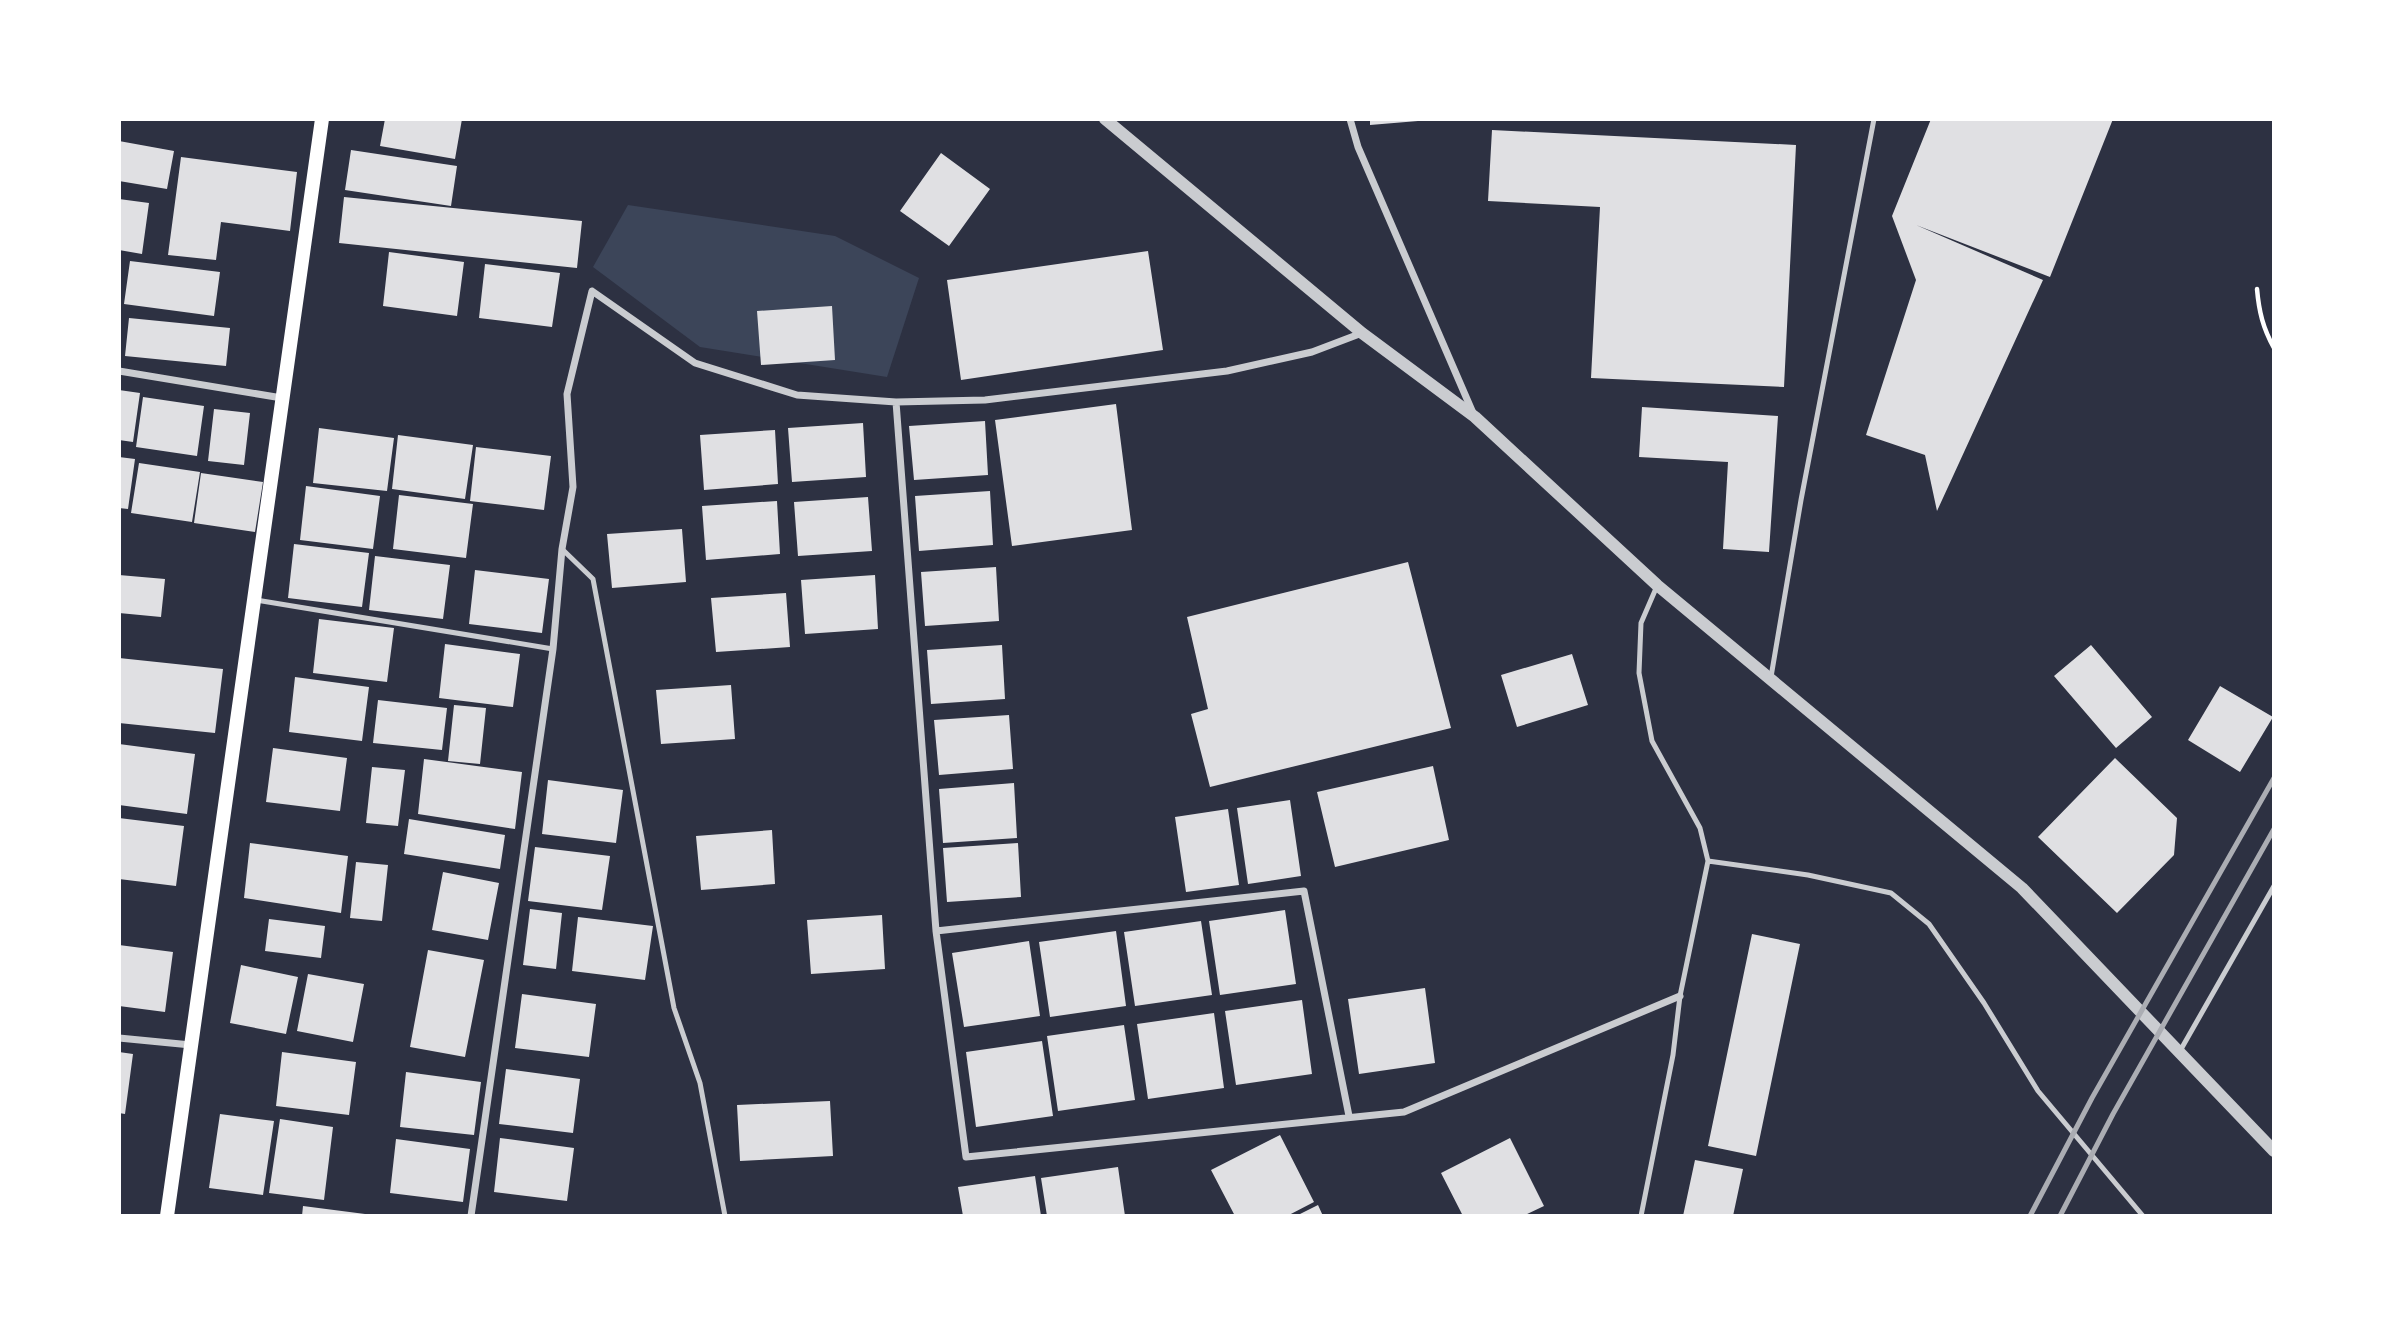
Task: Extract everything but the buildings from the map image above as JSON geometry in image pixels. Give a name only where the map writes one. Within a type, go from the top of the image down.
[{"type":"main road","points":[[167,1216],[323,119]]},
{"type":"street","points":[[1104,119],[1362,333],[1475,416],[1657,585],[2022,888],[2274,1150]]},
{"type":"street","points":[[1350,119],[1358,147],[1475,416]]},
{"type":"street","points":[[471,1216],[553,649],[562,548],[573,486],[567,394],[592,291],[695,363],[797,395],[896,402],[985,400],[1227,371],[1311,352],[1362,333]]},
{"type":"street","points":[[119,371],[282,398]]},
{"type":"street","points":[[896,402],[936,931],[965,1157],[1404,1112],[1680,996]]},
{"type":"street","points":[[936,931],[1304,891],[1349,1116]]},
{"type":"street","points":[[119,1038],[192,1045]]},
{"type":"lane","points":[[1770,678],[1874,119]]},
{"type":"lane","points":[[562,548],[593,579],[672,995],[700,1083],[725,1216]]},
{"type":"lane","points":[[1641,1216],[1673,1055],[1680,996],[1708,861],[1700,828],[1652,741],[1639,673],[1641,623],[1657,585]]},
{"type":"lane","points":[[253,600],[553,649]]},
{"type":"lane","points":[[1708,861],[1808,875],[1891,893],[1929,924],[1984,1003],[2038,1091],[2143,1216]]},
{"type":"lane","points":[[2180,1051],[2274,887]]},
{"type":"path","points":[[2257,289],[2264,330],[2274,348]]},
{"type":"shaded area","points":[[628,205],[835,236],[919,278],[887,377],[700,347],[593,267]]},
{"type":"railway","points":[[2030,1216],[2092,1098],[2274,778]]},
{"type":"railway","points":[[2060,1216],[2113,1114],[2274,829]]}]
